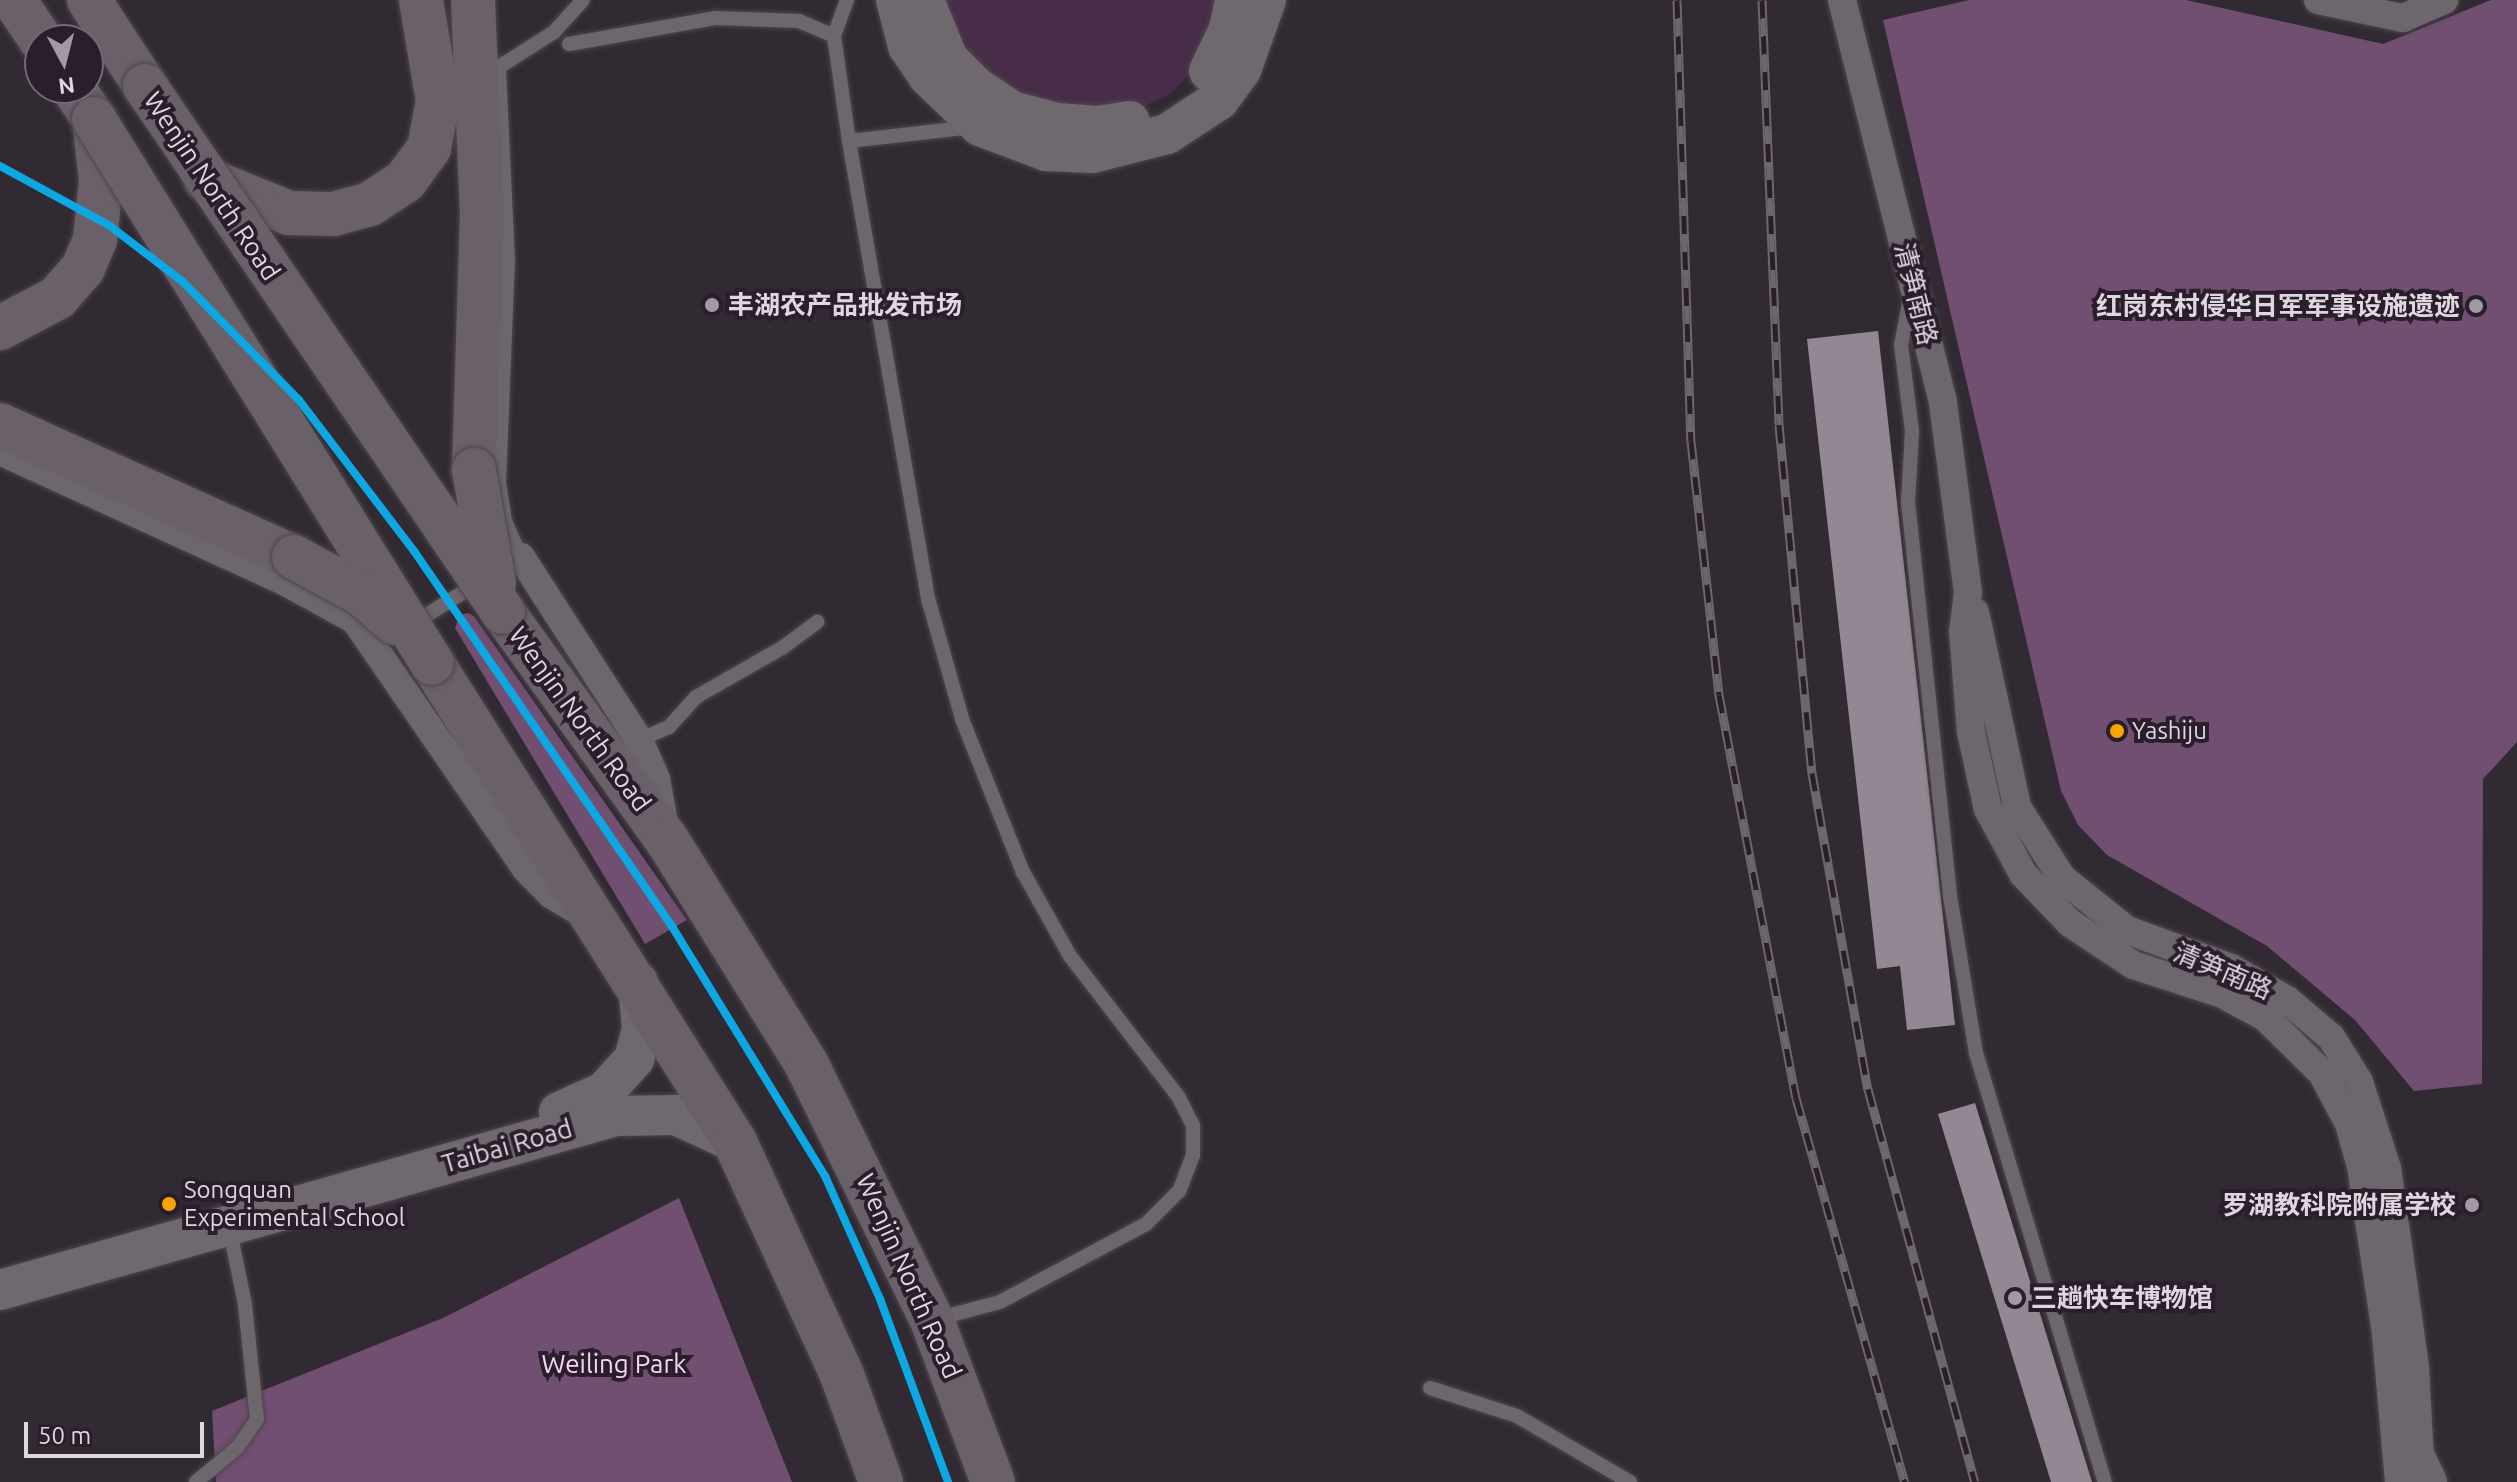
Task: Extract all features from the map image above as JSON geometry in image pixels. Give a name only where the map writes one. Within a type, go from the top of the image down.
[{"type":"highway","points":[[14,0],[30,24]]},
{"type":"highway","name":"Wenjin North Road","points":[[89,0],[205,179],[503,612],[622,745],[667,840],[807,1065],[932,1320],[993,1482]]},
{"type":"highway","points":[[205,179],[289,213],[333,214],[370,204],[405,181],[429,148],[438,101],[421,0]]},
{"type":"highway","points":[[473,0],[482,214],[474,470],[486,557],[503,612]]},
{"type":"highway","points":[[0,328],[57,298],[91,253],[101,202],[84,104]]},
{"type":"highway","points":[[84,104],[432,663],[638,982],[735,1142],[842,1375],[881,1482]]},
{"type":"highway","points":[[0,425],[294,557],[381,608],[432,663]]},
{"type":"main road","points":[[896,0],[908,46],[928,76],[980,126],[1000,137],[1061,152],[1122,148],[1167,134],[1219,100],[1241,70],[1266,0]]},
{"type":"main road","points":[[924,0],[948,59],[976,87],[1012,111],[1057,123],[1098,126],[1138,120],[1175,105],[1204,78],[1217,60],[1235,0]]},
{"type":"main road","name":"Taibai Road","points":[[0,1265],[584,1103],[613,1085],[634,1059],[642,1029],[638,982]]},
{"type":"main road","name":"Taibai Road","points":[[0,1290],[616,1116],[676,1115],[735,1142]]},
{"type":"street","name":"清笋南路","points":[[1842,0],[1943,403],[1968,592],[1980,625],[1998,738],[2017,807],[2055,869],[2100,912],[2127,930],[2231,968],[2287,1000],[2331,1037],[2359,1082],[2387,1168],[2414,1354],[2417,1476]]},
{"type":"street","points":[[2318,0],[2400,9],[2444,0]]},
{"type":"street","points":[[0,451],[334,605],[376,646],[526,869],[576,912],[598,920]]},
{"type":"street","points":[[521,557],[622,745]]},
{"type":"lane","points":[[376,646],[521,557],[505,521],[499,483],[508,261],[499,67],[554,32],[583,0]]},
{"type":"lane","points":[[847,0],[834,36],[849,141],[929,602],[962,719],[1023,872],[1070,956],[1178,1096],[1193,1125],[1193,1155],[1179,1191],[1146,1224],[1000,1302],[932,1320]]},
{"type":"lane","points":[[569,44],[715,18],[799,21],[834,36]]},
{"type":"lane","points":[[849,141],[980,126]]},
{"type":"lane","points":[[1914,283],[1901,345],[1912,431],[1908,502],[1950,896],[1976,1053],[2105,1482]]},
{"type":"lane","points":[[622,745],[669,727],[696,697],[782,648],[817,622]]},
{"type":"lane","points":[[196,1482],[237,1448],[257,1419],[245,1304],[229,1226]]},
{"type":"lane","points":[[1430,1388],[1517,1416],[1630,1482]]},
{"type":"shaded area","points":[[932,0],[1221,0],[1197,64],[1173,92],[1139,109],[1061,113],[981,77]]},
{"type":"green space","points":[[1969,0],[2186,0],[2383,44],[2491,0],[2517,0],[2517,742],[2483,779],[2482,1084],[2414,1091],[2355,1020],[2267,946],[2107,855],[2078,825],[2061,791],[1883,20]]},
{"type":"green space","points":[[468,613],[474,616],[687,920],[645,944],[455,628],[460,615]]},
{"type":"green space","name":"Weiling Park","points":[[679,1198],[792,1482],[216,1482],[212,1411],[443,1318]]},
{"type":"building","points":[[1878,331],[1955,1025],[1907,1030],[1900,966],[1877,969],[1807,339]]},
{"type":"building","name":"三趟快车博物馆","points":[[1975,1103],[2092,1482],[2051,1482],[1938,1114]]},
{"type":"railway","points":[[1677,0],[1691,441],[1719,695],[1796,1098],[1905,1482]]},
{"type":"railway","points":[[1762,0],[1779,425],[1812,773],[1868,1089],[1975,1482]]},
{"type":"transit line","points":[[0,166],[110,226],[182,281],[299,400],[414,551],[673,928],[825,1176],[880,1299],[948,1482]]},
{"type":"place","name":"丰湖农产品批发市场","points":[[712,305]]},
{"type":"place","name":"红岗东村侵华日军军事设施遗迹","points":[[2476,306]]},
{"type":"place","name":"Yashiju","points":[[2117,731]]},
{"type":"place","name":"Songquan Experimental School","points":[[169,1204]]},
{"type":"place","name":"罗湖教科院附属学校","points":[[2472,1205]]},
{"type":"place","name":"三趟快车博物馆","points":[[2015,1298]]}]
